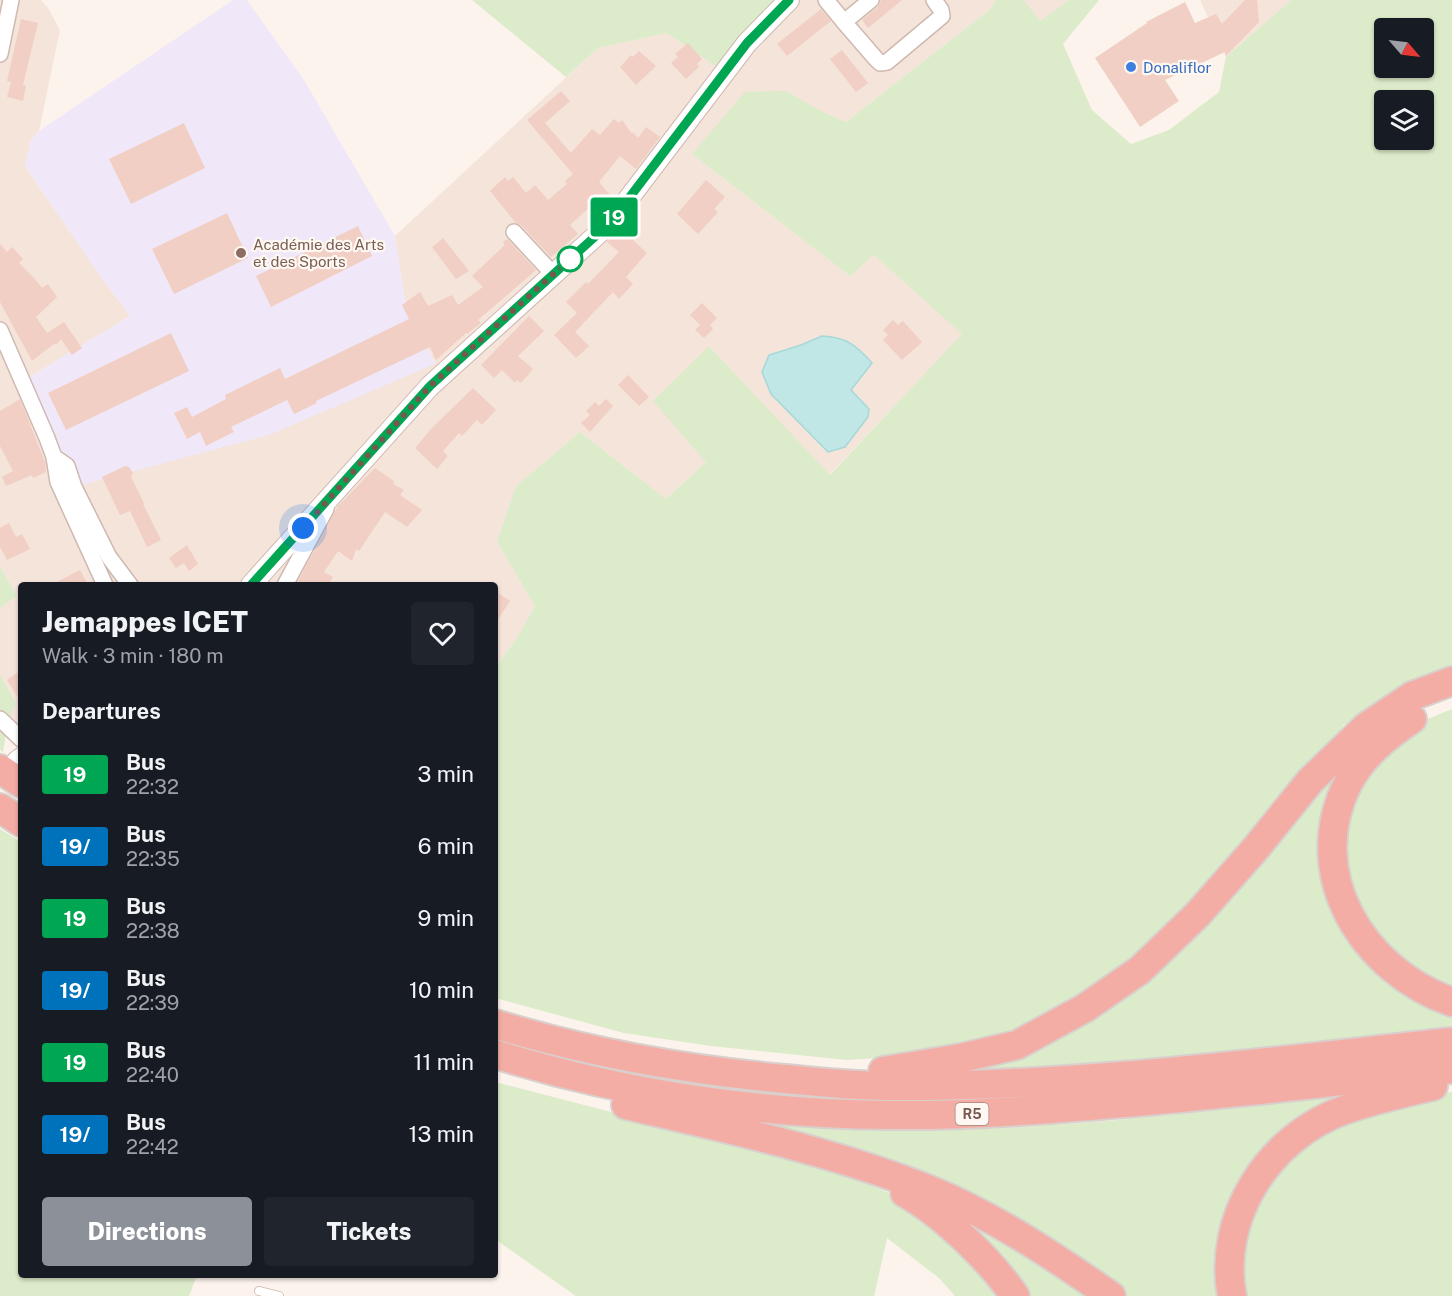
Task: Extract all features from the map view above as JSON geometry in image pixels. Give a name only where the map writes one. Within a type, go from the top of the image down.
[{"type":"highway","points":[[816,1082],[851,1071],[894,1070],[1017,1045],[1085,1008],[1140,970],[1198,914],[1256,848],[1310,781],[1366,727],[1412,696],[1452,681]]},
{"type":"highway","points":[[1452,699],[1421,712],[1383,739],[1366,757],[1349,783],[1340,804],[1333,849],[1334,870],[1341,896],[1362,938],[1376,955],[1411,983],[1452,1002]]},
{"type":"highway","points":[[0,808],[18,820]]},
{"type":"highway","name":"R5","points":[[498,1025],[592,1050],[664,1064],[739,1075],[884,1086],[1031,1083],[1182,1071],[1452,1042]]},
{"type":"highway","name":"R5","points":[[498,1055],[584,1078],[659,1093],[812,1112],[885,1115],[1032,1112],[1452,1069]]},
{"type":"highway","points":[[498,1070],[588,1096],[856,1164],[932,1191],[1049,1253],[1111,1296]]},
{"type":"highway","points":[[1232,1296],[1229,1277],[1230,1249],[1242,1203],[1281,1151],[1301,1134],[1342,1111],[1440,1084],[1452,1076]]},
{"type":"highway","points":[[778,1143],[892,1186],[912,1197],[931,1210],[963,1239],[993,1269],[1015,1296]]},
{"type":"street","points":[[0,54],[11,0]]},
{"type":"street","points":[[254,582],[430,386],[610,223],[747,43],[789,0]]},
{"type":"street","points":[[826,0],[880,63],[886,62],[942,16],[934,0]]},
{"type":"street","points":[[844,22],[871,0]]},
{"type":"street","points":[[514,232],[553,274]]},
{"type":"street","points":[[0,330],[54,457],[58,482],[104,582]]},
{"type":"street","points":[[54,457],[67,466],[74,487],[109,557],[128,582]]},
{"type":"street","points":[[287,582],[333,495]]},
{"type":"street","points":[[0,719],[18,736]]},
{"type":"lane","points":[[260,1291],[279,1296]]},
{"type":"shaded area","points":[[0,0],[41,0],[60,30],[39,131],[31,140],[25,166],[130,316],[23,381],[435,363],[405,300],[395,236],[598,48],[667,33],[725,72],[789,0],[996,0],[988,11],[846,122],[821,111],[692,154],[850,276],[874,255],[963,334],[829,475],[709,346],[706,462],[666,499],[580,432],[516,486],[497,542],[535,606],[517,638],[498,664],[498,582],[18,582],[18,730],[8,723],[16,702],[0,674],[0,608],[17,596],[0,566]]},
{"type":"shaded area","name":"Académie des Arts et des Sports","points":[[233,0],[247,0],[304,80],[395,236],[405,300],[435,364],[269,435],[74,487],[23,381],[130,316],[25,166],[31,140],[39,131]]},
{"type":"shaded area","points":[[1024,0],[1069,0],[1040,21]]},
{"type":"shaded area","points":[[1200,0],[1291,0],[1226,57]]},
{"type":"green space","points":[[472,0],[789,0],[724,72],[667,33],[598,48],[566,77]]},
{"type":"green space","points":[[996,0],[1024,0],[1040,21],[1069,0],[1099,0],[1063,44],[1092,110],[1131,144],[1169,130],[1219,92],[1226,57],[1291,0],[1452,0],[1452,668],[1409,683],[1362,711],[1344,725],[1198,893],[1154,939],[1105,981],[1061,1009],[1000,1035],[909,1056],[847,1060],[711,1046],[624,1033],[498,999],[498,664],[517,638],[535,606],[497,542],[516,486],[580,432],[666,499],[706,462],[653,401],[709,346],[830,475],[962,334],[874,255],[850,276],[692,154],[745,92],[786,91],[846,122],[988,11]]},
{"type":"green space","points":[[0,566],[17,596],[0,608]]},
{"type":"green space","points":[[0,674],[16,703],[8,723],[3,752],[0,750]]},
{"type":"green space","points":[[1452,709],[1452,991],[1409,971],[1356,916],[1340,846],[1361,776],[1423,721]]},
{"type":"green space","points":[[1366,743],[1327,888],[1452,1010],[1452,1029],[1061,1067],[961,1072],[1065,1028],[1317,782]]},
{"type":"green space","points":[[0,829],[18,840],[18,1278],[196,1278],[189,1296],[0,1296]]},
{"type":"green space","points":[[498,1083],[838,1171],[896,1196],[930,1217],[1005,1296],[955,1296],[939,1278],[887,1238],[874,1296],[576,1296],[498,1241]]},
{"type":"green space","points":[[1372,1092],[1280,1139],[1225,1296],[1123,1296],[755,1121],[864,1130],[991,1129],[1118,1120]]},
{"type":"green space","points":[[1452,1092],[1452,1296],[1241,1296],[1238,1288],[1253,1197],[1323,1129],[1435,1094]]},
{"type":"green space","points":[[961,1219],[1012,1244],[1096,1296],[1025,1296]]},
{"type":"water","points":[[822,336],[838,338],[850,343],[872,363],[851,390],[869,409],[868,417],[845,447],[828,452],[771,394],[762,372],[769,355]]},
{"type":"building","points":[[881,0],[902,0],[868,28],[862,20],[877,8]]},
{"type":"building","points":[[1245,0],[1257,0],[1259,22],[1226,56],[1225,52],[1165,80],[1179,101],[1140,127],[1095,58],[1146,22],[1185,2],[1195,23],[1216,14],[1222,24]]},
{"type":"building","points":[[821,9],[831,21],[787,56],[777,44]]},
{"type":"building","points":[[21,19],[38,23],[23,85],[26,85],[23,101],[7,97],[11,82],[7,81]]},
{"type":"building","points":[[688,43],[702,59],[697,64],[699,67],[686,79],[671,63],[678,57],[675,54]]},
{"type":"building","points":[[842,50],[868,83],[856,92],[830,59]]},
{"type":"building","points":[[639,51],[656,66],[636,85],[620,67],[631,55],[633,57]]},
{"type":"building","points":[[561,91],[570,101],[545,123],[571,153],[592,129],[600,135],[614,119],[619,123],[622,120],[632,134],[633,132],[638,138],[646,127],[660,137],[636,169],[620,156],[599,182],[611,196],[601,205],[603,206],[595,215],[588,209],[570,225],[578,234],[551,257],[521,225],[516,223],[490,191],[505,177],[508,181],[513,177],[526,193],[535,185],[548,200],[567,184],[565,181],[573,174],[527,120]]},
{"type":"building","points":[[184,123],[205,168],[131,204],[109,159]]},
{"type":"building","points":[[706,180],[725,197],[714,209],[718,212],[698,234],[677,214]]},
{"type":"building","points":[[227,213],[248,258],[174,294],[152,249]]},
{"type":"building","points":[[358,226],[372,256],[271,307],[256,276]]},
{"type":"building","points":[[621,229],[647,253],[626,277],[633,284],[619,299],[613,292],[575,332],[589,346],[576,358],[554,335],[577,313],[566,302],[586,282],[588,284],[619,252],[607,242]]},
{"type":"building","points":[[443,238],[469,271],[456,279],[432,247]]},
{"type":"building","points":[[507,239],[536,270],[478,320],[481,323],[466,333],[436,360],[430,347],[316,401],[317,403],[294,414],[287,400],[231,427],[234,432],[206,446],[200,432],[187,439],[174,413],[187,407],[192,417],[226,399],[225,395],[280,368],[285,379],[409,319],[402,305],[420,292],[428,306],[452,295],[458,305],[483,287],[472,276],[505,245],[503,242]]},
{"type":"building","points":[[0,244],[7,252],[12,247],[23,259],[19,263],[42,288],[48,284],[57,297],[36,317],[47,333],[64,322],[82,348],[72,355],[61,339],[32,361],[0,302]]},
{"type":"building","points":[[702,303],[717,318],[710,325],[713,329],[704,338],[695,330],[700,325],[690,315]]},
{"type":"building","points":[[529,316],[544,331],[518,356],[533,369],[521,383],[517,380],[515,383],[502,370],[494,378],[481,365]]},
{"type":"building","points":[[893,320],[898,325],[903,321],[922,342],[902,360],[883,340],[888,335],[883,330]]},
{"type":"building","points":[[171,333],[189,371],[66,430],[48,393]]},
{"type":"building","points":[[628,375],[649,397],[639,406],[618,385]]},
{"type":"building","points":[[473,388],[496,410],[482,425],[477,420],[462,436],[459,433],[443,451],[448,456],[437,469],[415,448]]},
{"type":"building","points":[[20,399],[45,462],[46,472],[6,486],[2,477],[13,471],[0,446],[0,411]]},
{"type":"building","points":[[606,399],[613,406],[590,432],[581,423],[590,415],[586,411],[595,402],[599,406]]},
{"type":"building","points":[[125,466],[129,467],[133,473],[131,477],[161,540],[147,547],[130,511],[120,515],[102,477]]},
{"type":"building","points":[[375,468],[394,481],[393,484],[404,490],[400,495],[422,510],[407,527],[385,512],[359,551],[356,549],[352,561],[338,551],[324,572],[333,577],[330,582],[298,582],[338,506]]},
{"type":"building","points":[[9,523],[16,537],[22,534],[30,549],[7,560],[0,547],[0,528]]},
{"type":"building","points":[[187,545],[198,564],[189,571],[184,563],[176,568],[169,558]]},
{"type":"building","points":[[80,570],[86,582],[57,582]]},
{"type":"building","points":[[498,593],[510,601],[498,619]]},
{"type":"building","points":[[18,672],[18,697],[7,680]]},
{"type":"bus line","name":"19","points":[[254,582],[430,386],[610,223],[747,43],[789,0]]},
{"type":"place","name":"Donaliflor","points":[[1131,67]]},
{"type":"place","name":"Académie des Arts et des Sports","points":[[241,253]]},
{"type":"route","points":[[303,528],[430,386],[570,259]]}]
